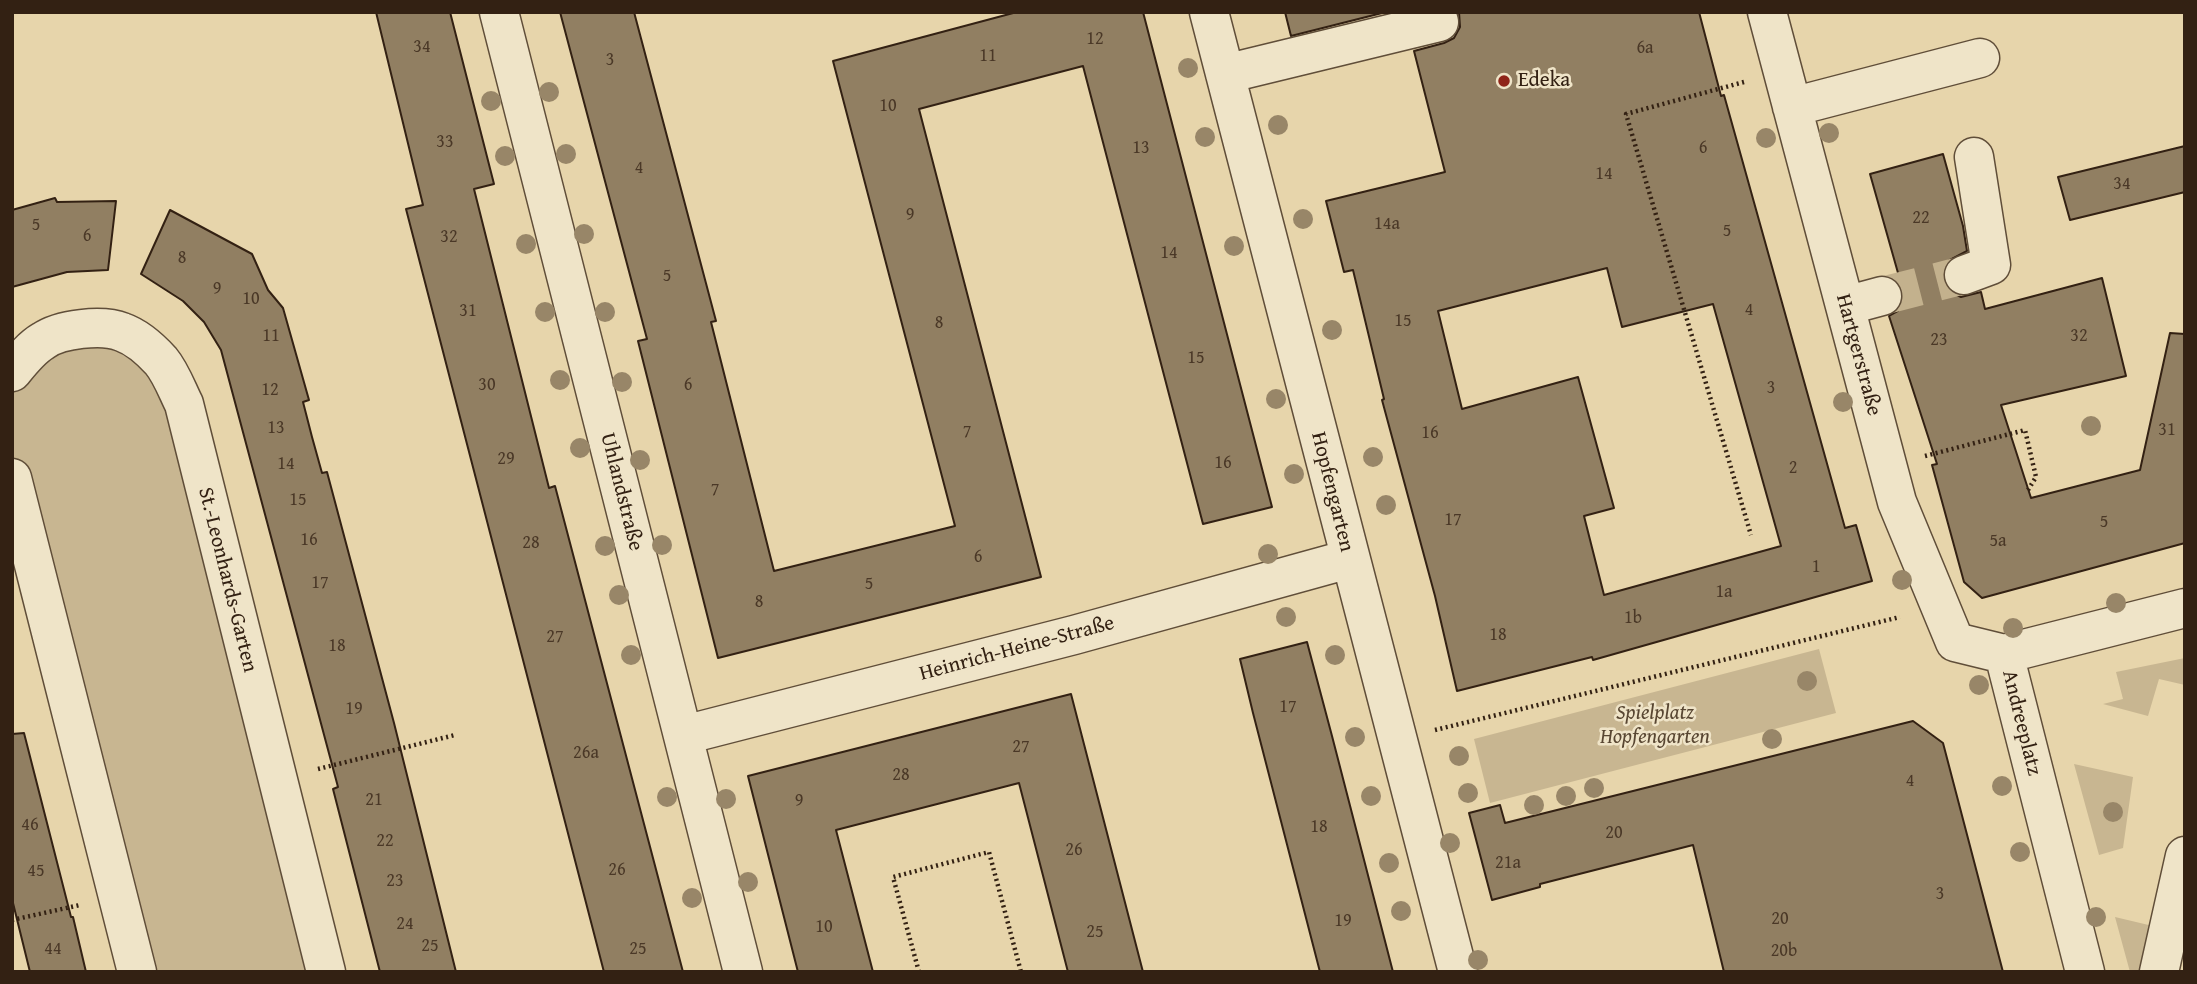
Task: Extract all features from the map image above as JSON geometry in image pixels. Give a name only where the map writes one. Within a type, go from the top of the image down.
[{"type":"street","name":"Uhlandstraße","points":[[499,12],[743,972]]},
{"type":"street","name":"Hopfengarten","points":[[1209,12],[1458,972]]},
{"type":"street","points":[[1225,74],[1439,22],[1436,12]]},
{"type":"street","name":"Hartgerstraße","points":[[1767,12],[1897,502],[1955,642],[2004,654]]},
{"type":"street","points":[[1787,90],[1980,58]]},
{"type":"street","points":[[1964,275],[1991,265],[1974,157]]},
{"type":"street","points":[[1845,306],[1882,296]]},
{"type":"street","name":"St.-Leonhards-Garten","points":[[12,372],[44,340],[70,331],[95,328],[122,331],[147,347],[163,363],[184,404],[326,972]]},
{"type":"street","points":[[12,478],[137,972]]},
{"type":"street","name":"Heinrich-Heine-Straße","points":[[684,735],[1074,635],[1349,559]]},
{"type":"street","name":"Andreeplatz","points":[[2085,972],[2004,654],[2185,608]]},
{"type":"street","points":[[2159,972],[2185,856]]},
{"type":"path","points":[[1751,536],[1626,114],[1787,90]]},
{"type":"path","points":[[1925,456],[2025,430],[2036,477],[2028,490]]},
{"type":"path","points":[[1428,732],[1904,616]]},
{"type":"path","points":[[276,779],[455,735]]},
{"type":"path","points":[[919,972],[893,877],[989,852],[1021,972]]},
{"type":"path","points":[[12,920],[118,896]]},
{"type":"green space","points":[[70,331],[163,363],[327,972],[137,972],[12,478],[12,372]]},
{"type":"green space","name":"Spielplatz Hopfengarten","points":[[1819,649],[1836,713],[1490,803],[1474,739]]},
{"type":"green space","points":[[2185,658],[2185,685],[2159,679],[2148,716],[2103,704],[2123,699],[2116,672]]},
{"type":"green space","points":[[2074,764],[2133,777],[2123,848],[2099,855]]},
{"type":"green space","points":[[2115,917],[2157,927],[2147,972],[2130,972]]},
{"type":"building","points":[[376,12],[450,12],[494,184],[474,189],[549,488],[555,486],[683,972],[604,972],[406,209],[423,205]]},
{"type":"building","points":[[560,12],[634,12],[716,321],[711,322],[774,571],[955,526],[833,61],[1017,12],[1143,12],[1272,507],[1203,524],[1083,66],[919,109],[1041,577],[718,658],[638,341],[647,339]]},
{"type":"building","points":[[1285,12],[1386,12],[1291,36]]},
{"type":"building","points":[[1459,12],[1699,12],[1845,528],[1856,525],[1872,581],[1593,660],[1592,657],[1457,691],[1435,596],[1382,400],[1384,399],[1353,270],[1344,272],[1326,201],[1445,172],[1414,51],[1454,38],[1460,27]],"holes":[[[1607,268],[1622,327],[1713,304],[1781,546],[1604,595],[1584,516],[1614,508],[1578,377],[1462,409],[1438,311]]]},
{"type":"building","points":[[2185,146],[2185,192],[2070,220],[2058,177]]},
{"type":"building","points":[[1943,154],[1963,226],[1967,251],[1948,261],[1943,271],[1944,283],[1951,292],[1961,297],[1981,292],[1985,309],[2102,278],[2126,376],[2001,405],[2031,498],[2140,470],[2170,333],[2185,334],[2185,543],[1982,598],[1964,582],[1932,465],[1937,464],[1889,316],[1898,311],[1903,302],[1903,291],[1870,174]]},
{"type":"building","points":[[55,198],[57,202],[116,201],[108,270],[67,272],[12,287],[12,210]]},
{"type":"building","points":[[170,210],[252,254],[268,290],[283,308],[309,400],[303,402],[312,437],[322,473],[327,472],[394,723],[456,972],[380,972],[333,789],[338,787],[221,350],[204,322],[183,301],[141,274]]},
{"type":"building","points":[[1307,642],[1393,972],[1320,972],[1240,659]]},
{"type":"building","points":[[1071,694],[1143,972],[1068,972],[1019,783],[836,830],[873,972],[798,972],[748,776]]},
{"type":"building","points":[[1913,721],[1943,743],[2003,972],[1724,972],[1693,845],[1540,884],[1540,887],[1492,900],[1469,813],[1500,805],[1505,823]]},
{"type":"building","points":[[24,733],[86,972],[30,972],[12,899],[12,734]]},
{"type":"tunnel","points":[[1882,296],[1964,275]]},
{"type":"place","name":"Edeka","points":[[1504,81]]}]
